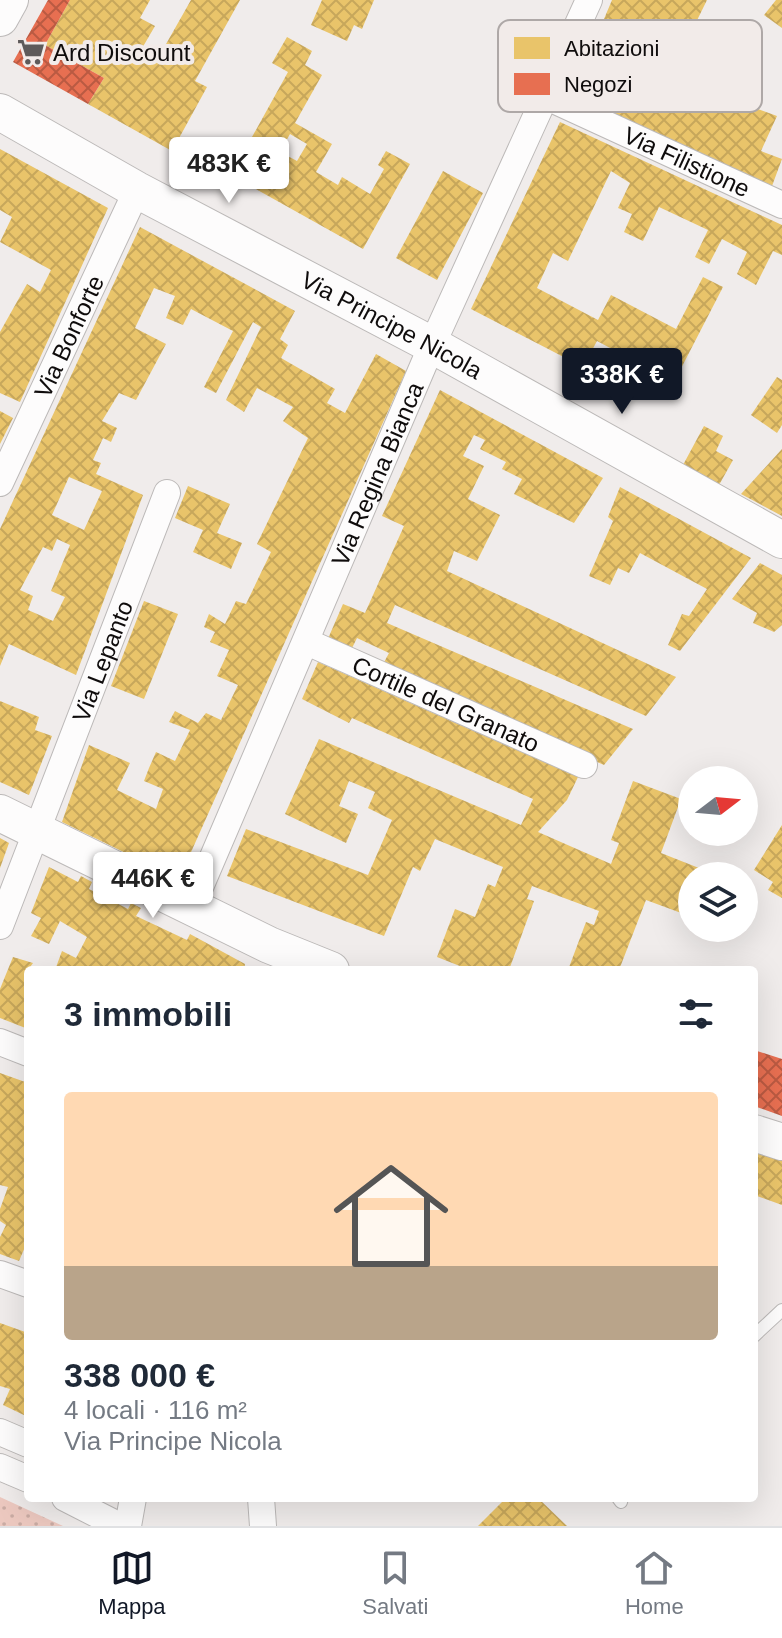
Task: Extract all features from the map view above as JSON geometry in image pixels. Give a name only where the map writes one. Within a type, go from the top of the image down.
[{"type":"main road","points":[[0,18],[10,0]]},
{"type":"main road","name":"Via Principe Nicola","points":[[0,112],[137,190],[432,345],[782,540]]},
{"type":"main road","points":[[0,813],[269,945],[321,966]]},
{"type":"main road","points":[[758,1134],[782,1142]]},
{"type":"street","name":"Via Regina Bianca","points":[[580,20],[589,0]]},
{"type":"street","name":"Via Regina Bianca","points":[[192,906],[432,345],[540,112]]},
{"type":"street","name":"Via Filistione","points":[[580,112],[782,205]]},
{"type":"street","name":"Via Bonforte","points":[[0,483],[137,190]]},
{"type":"street","name":"Via Lepanto","points":[[0,926],[167,493]]},
{"type":"street","name":"Cortile del Granato","points":[[307,642],[584,765]]},
{"type":"street","points":[[0,1042],[24,1051]]},
{"type":"street","points":[[0,1274],[24,1283]]},
{"type":"street","points":[[0,1432],[24,1442]]},
{"type":"street","points":[[0,1467],[24,1477]]},
{"type":"street","points":[[73,1502],[120,1526]]},
{"type":"street","points":[[128,1526],[132,1502]]},
{"type":"street","points":[[261,1502],[263,1526]]},
{"type":"lane","points":[[758,1332],[782,1310]]},
{"type":"shaded area","points":[[0,1497],[63,1526],[0,1526]]},
{"type":"building: Abitazioni","points":[[70,0],[150,0],[140,18],[155,26],[141,50],[157,60],[191,0],[240,0],[195,81],[207,87],[172,151],[88,104],[104,78],[45,45]]},
{"type":"building: Abitazioni","points":[[322,0],[374,0],[362,29],[354,25],[347,41],[311,25]]},
{"type":"building: Abitazioni","points":[[612,0],[707,0],[697,20],[604,20]]},
{"type":"building: Abitazioni","points":[[776,0],[782,0],[782,28],[764,15]]},
{"type":"building: Abitazioni","points":[[287,37],[312,51],[305,65],[322,75],[295,123],[332,144],[316,172],[338,185],[342,177],[370,194],[384,169],[378,165],[386,151],[410,164],[363,249],[231,175],[288,72],[272,63]],"holes":[[[290,134],[307,144],[297,161],[280,152]]]},
{"type":"building: Abitazioni","points":[[762,111],[777,116],[761,151],[782,159],[772,186],[609,112]]},
{"type":"building: Abitazioni","points":[[560,122],[782,225],[782,255],[773,251],[756,285],[737,274],[747,252],[722,239],[709,264],[695,257],[708,230],[659,207],[643,241],[624,232],[632,214],[618,208],[630,183],[611,171],[568,261],[553,253],[537,288],[598,320],[611,295],[676,329],[703,277],[723,287],[674,382],[597,341],[583,367],[471,309]]},
{"type":"building: Abitazioni","points":[[0,149],[108,208],[20,402],[0,393],[0,332],[27,284],[40,292],[51,270],[0,242],[12,217],[0,210]]},
{"type":"building: Abitazioni","points":[[443,171],[483,193],[437,280],[396,258]]},
{"type":"building: Abitazioni","points":[[140,227],[295,311],[280,339],[288,345],[281,358],[335,389],[327,403],[345,413],[376,354],[406,371],[179,879],[62,822],[89,745],[130,763],[117,790],[156,809],[163,789],[144,781],[149,768],[156,752],[175,761],[190,730],[169,722],[175,711],[198,723],[206,713],[221,720],[238,685],[217,676],[229,650],[210,642],[215,632],[204,627],[209,614],[225,624],[236,601],[246,604],[271,552],[257,544],[308,438],[283,421],[293,407],[257,388],[244,412],[226,400],[261,327],[253,322],[216,393],[204,387],[233,331],[191,309],[183,325],[166,318],[175,296],[154,288],[135,328],[166,344],[136,400],[119,393],[102,421],[117,428],[111,442],[103,438],[93,460],[101,463],[96,474],[143,495],[76,675],[9,644],[0,666],[0,529]],"holes":[[[69,477],[102,491],[84,530],[52,515]],[[57,539],[70,545],[51,591],[65,597],[53,621],[28,610],[33,596],[20,590],[43,547],[52,551]]]},
{"type":"building: Abitazioni","points":[[777,377],[782,380],[782,425],[777,433],[751,415]]},
{"type":"building: Abitazioni","points":[[440,390],[603,478],[574,523],[514,494],[522,479],[502,469],[506,462],[480,449],[485,440],[474,435],[463,456],[484,466],[468,499],[500,515],[477,561],[454,551],[447,571],[676,677],[646,716],[395,605],[387,623],[633,729],[604,765],[382,666],[389,653],[357,638],[350,652],[327,641],[343,604],[365,613],[404,526],[382,516]]},
{"type":"building: Abitazioni","points":[[0,411],[13,418],[0,444]]},
{"type":"building: Abitazioni","points":[[704,426],[723,436],[716,451],[733,460],[719,485],[683,465]]},
{"type":"building: Abitazioni","points":[[782,449],[782,516],[741,494]]},
{"type":"building: Abitazioni","points":[[188,486],[230,504],[217,533],[242,543],[231,569],[193,552],[203,530],[175,518]]},
{"type":"building: Abitazioni","points":[[620,487],[751,558],[680,651],[668,645],[682,614],[689,616],[707,589],[640,553],[629,573],[618,568],[610,585],[589,576],[613,521],[608,517]]},
{"type":"building: Abitazioni","points":[[760,563],[782,575],[782,625],[774,632],[753,623],[757,613],[732,599]]},
{"type":"building: Abitazioni","points":[[144,601],[178,614],[144,699],[111,686]]},
{"type":"building: Abitazioni","points":[[318,662],[578,777],[567,800],[538,832],[611,864],[619,843],[611,840],[633,781],[678,798],[678,807],[661,853],[684,862],[678,862],[678,912],[646,900],[621,966],[570,966],[586,922],[594,925],[599,911],[532,886],[527,899],[534,901],[510,966],[460,966],[437,957],[455,909],[475,917],[488,884],[495,887],[503,867],[435,839],[420,871],[413,867],[384,936],[227,876],[246,829],[368,875],[392,820],[368,808],[375,792],[349,781],[339,806],[358,814],[346,843],[285,814],[319,739],[521,825],[533,799],[352,718],[349,723],[302,699]]},
{"type":"building: Abitazioni","points":[[0,701],[39,717],[35,730],[52,736],[29,795],[0,782]]},
{"type":"building: Abitazioni","points":[[782,825],[782,898],[768,890],[773,882],[758,873],[758,864]]},
{"type":"building: Abitazioni","points":[[0,838],[9,843],[0,868]]},
{"type":"building: Abitazioni","points":[[49,867],[78,882],[81,876],[92,882],[89,889],[128,909],[131,903],[141,908],[136,916],[187,940],[190,934],[245,966],[56,966],[62,951],[76,958],[87,937],[60,921],[49,944],[31,936],[41,918],[31,913]]},
{"type":"building: Abitazioni","points":[[13,957],[33,963],[24,966],[24,1027],[0,1018],[0,989]]},
{"type":"building: Abitazioni","points":[[0,1073],[24,1082],[24,1249],[19,1261],[0,1254],[0,1237],[6,1225],[0,1221],[0,1209],[8,1187],[0,1185]]},
{"type":"building: Abitazioni","points":[[758,1151],[782,1158],[782,1205],[758,1196]]},
{"type":"building: Abitazioni","points":[[0,1323],[24,1332],[24,1415],[3,1405],[10,1389],[0,1386]]},
{"type":"building: Abitazioni","points":[[502,1502],[542,1502],[567,1526],[478,1526]]},
{"type":"building: Negozi","points":[[48,0],[70,0],[45,45],[104,78],[88,104],[13,62]]},
{"type":"building: Negozi","points":[[758,1051],[782,1059],[782,1116],[758,1107]]},
{"type":"place","name":"Ard Discount","points":[[31,52]]}]
